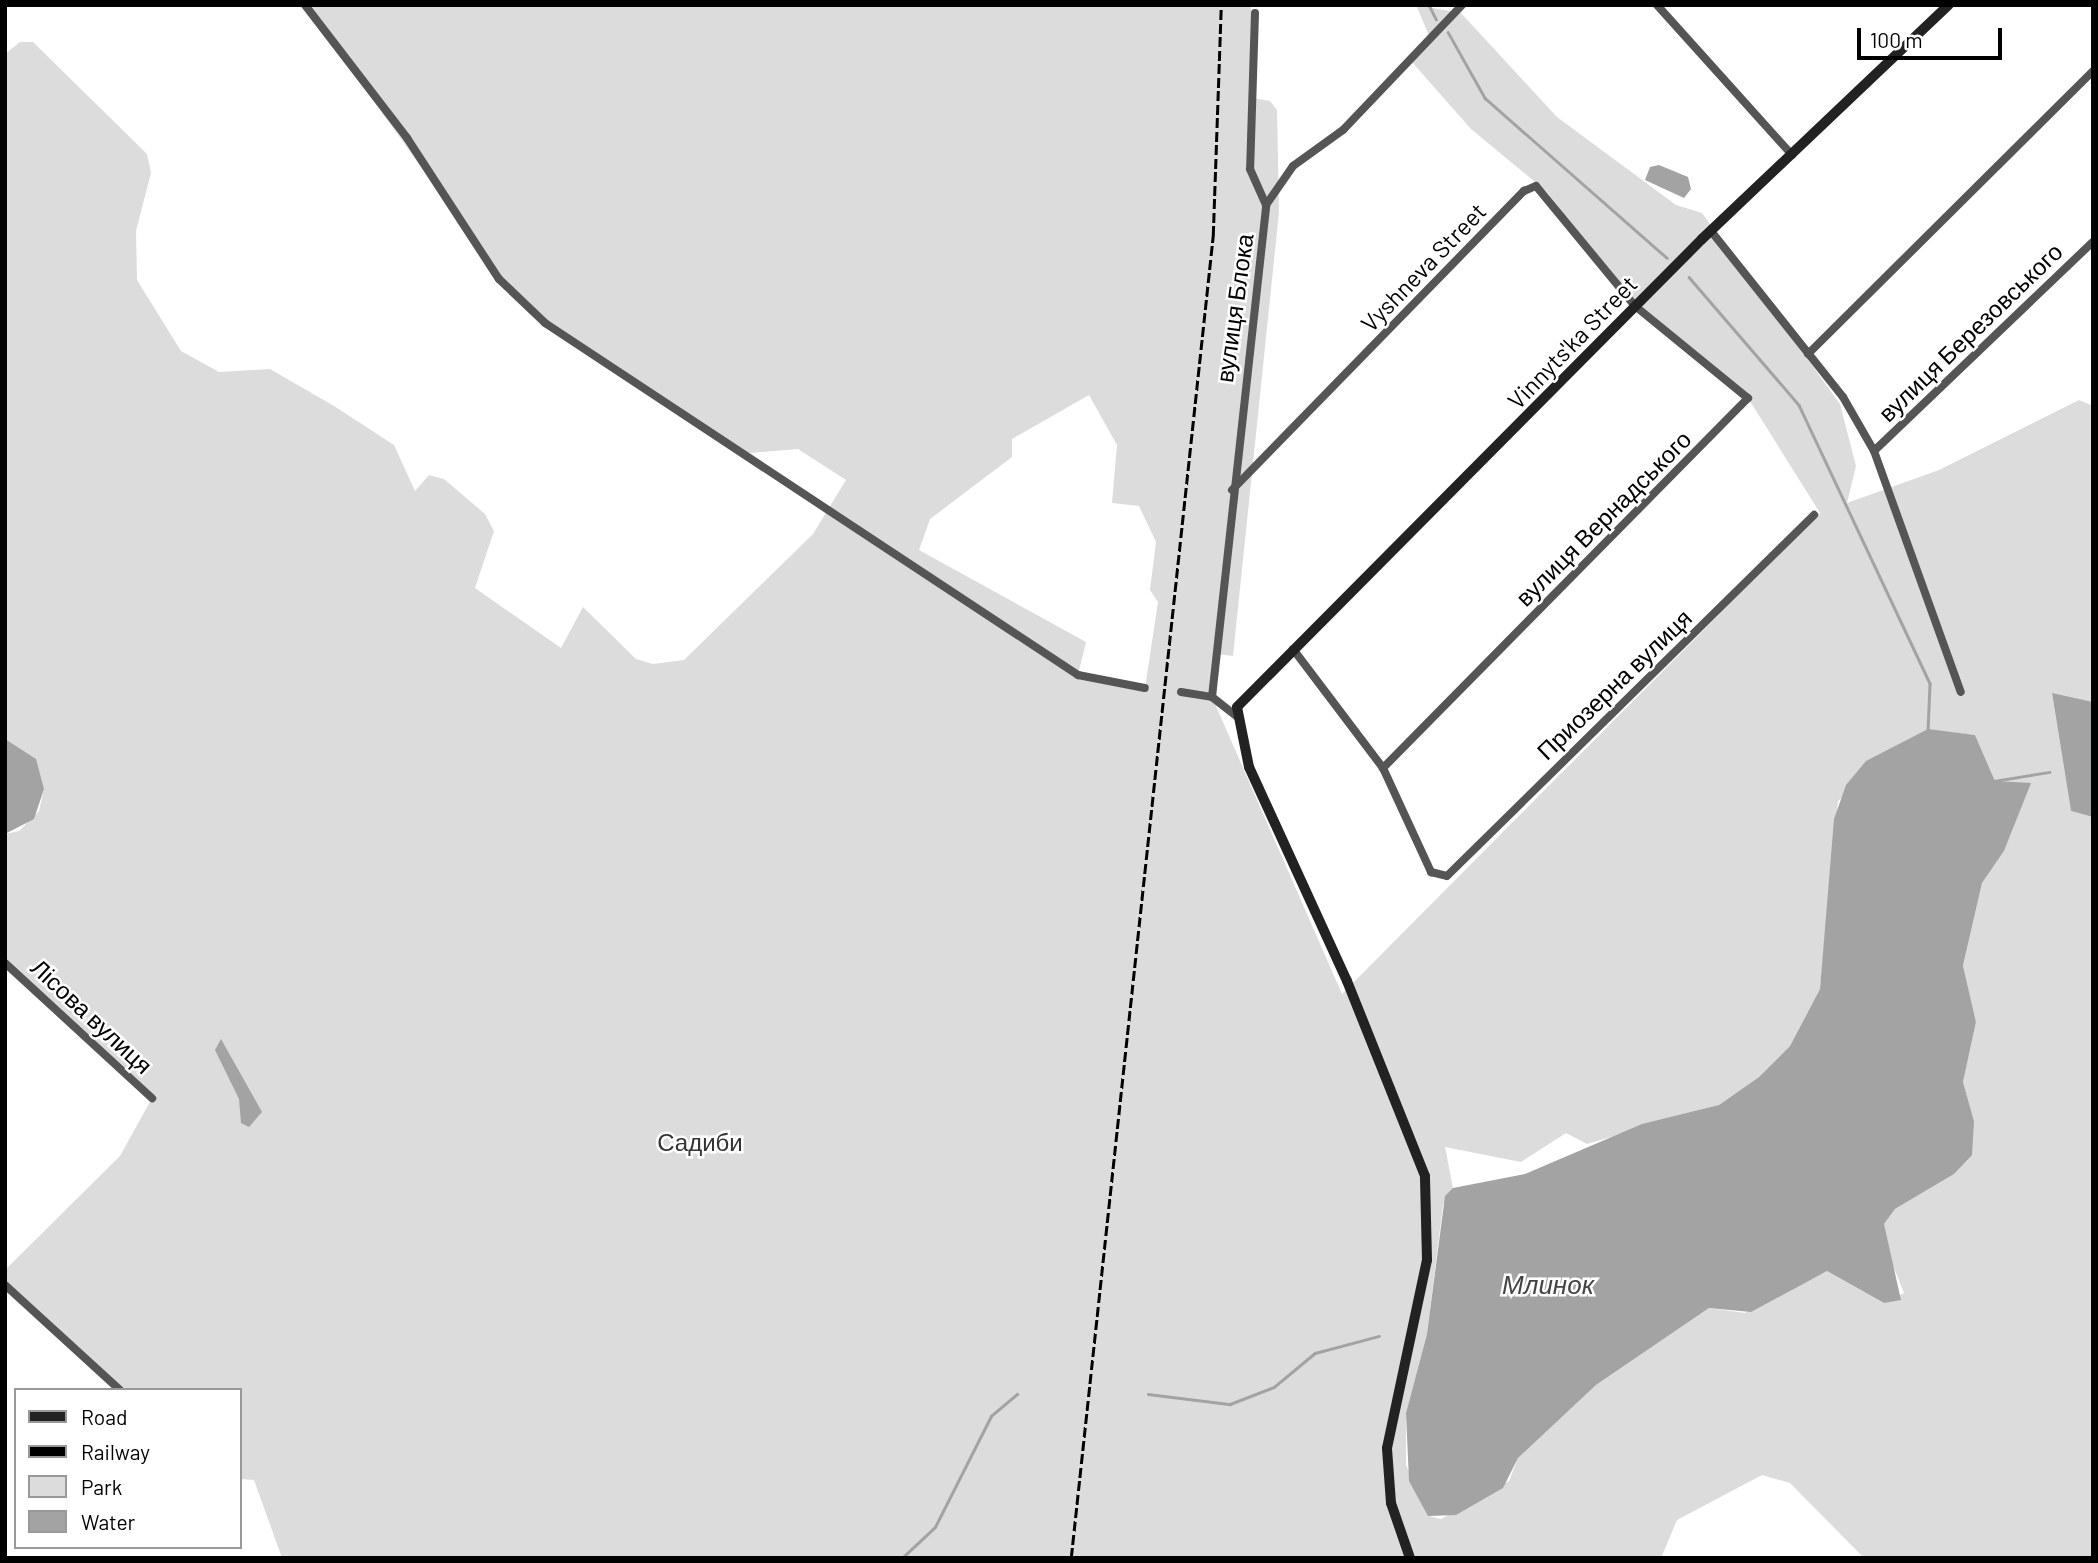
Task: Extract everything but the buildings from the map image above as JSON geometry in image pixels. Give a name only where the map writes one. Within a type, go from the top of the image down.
[{"type":"street","points":[[305,5],[407,138],[499,279],[545,323],[898,560],[995,614],[1078,675],[1145,688]]},
{"type":"street","name":"вулиця Блока","points":[[1212,697],[1232,490],[1266,205],[1293,166],[1343,130],[1462,5]]},
{"type":"street","points":[[1657,5],[1792,155]]},
{"type":"street","name":"Vinnyts'ka Street","points":[[1236,716],[1241,701],[1635,306],[1949,5]]},
{"type":"street","points":[[1255,13],[1250,169],[1266,205]]},
{"type":"street","points":[[1808,354],[2093,71]]},
{"type":"street","name":"Vyshneva Street","points":[[1232,490],[1524,191],[1536,186],[1546,191],[1635,306]]},
{"type":"street","points":[[1711,231],[1808,354],[1874,451],[1961,692]]},
{"type":"street","name":"вулиця Березовського","points":[[1874,451],[2093,242]]},
{"type":"street","name":"вулиця Вернадського","points":[[1383,768],[1748,398],[1635,306]]},
{"type":"street","name":"Приозерна вулиця","points":[[1383,768],[1431,872],[1439,878],[1814,515]]},
{"type":"street","points":[[1293,649],[1383,768]]},
{"type":"street","points":[[1181,692],[1212,697],[1236,716],[1249,767],[1388,1077],[1425,1176],[1428,1252],[1387,1448],[1391,1503],[1410,1558]]},
{"type":"street","name":"Лісова вулиця","points":[[5,963],[152,1098]]},
{"type":"street","points":[[5,1285],[118,1388]]},
{"type":"green space","name":"Садиби","points":[[305,5],[1251,5],[1253,98],[1270,101],[1277,110],[1279,212],[1233,656],[1216,654],[1212,697],[1342,994],[1820,513],[1748,398],[1635,306],[1546,191],[1471,129],[1411,61],[1430,38],[1416,5],[1461,13],[1557,117],[1676,205],[1702,213],[1840,404],[1856,466],[1847,503],[1939,470],[2079,400],[2093,406],[2093,702],[2052,694],[2071,811],[2093,817],[2093,1558],[1864,1558],[1790,1483],[1762,1475],[1677,1520],[1661,1558],[282,1558],[254,1480],[242,1479],[242,1388],[118,1388],[5,1285],[5,1270],[120,1156],[152,1098],[5,963],[5,834],[19,831],[39,811],[44,789],[5,739],[5,54],[20,42],[33,42],[147,154],[151,173],[136,231],[137,280],[181,351],[219,372],[270,369],[334,406],[394,445],[415,491],[429,475],[444,479],[485,514],[494,531],[475,588],[561,648],[583,607],[636,659],[653,664],[684,660],[813,534],[846,480],[798,449],[737,454],[572,344],[509,290]],"holes":[[[1089,395],[1117,445],[1112,503],[1139,506],[1156,542],[1150,590],[1158,602],[1145,688],[1078,675],[1086,642],[919,550],[930,519],[1012,457],[1012,439]],[[1928,730],[1975,735],[1995,781],[2030,784],[2004,851],[1982,883],[1963,967],[1976,1022],[1963,1082],[1974,1121],[1954,1174],[1895,1209],[1884,1224],[1884,1243],[1904,1293],[1884,1303],[1827,1271],[1745,1313],[1709,1308],[1596,1385],[1518,1458],[1509,1481],[1441,1519],[1429,1516],[1406,1465],[1406,1413],[1427,1334],[1443,1205],[1453,1188],[1445,1147],[1521,1162],[1566,1133],[1587,1144],[1719,1105],[1759,1077],[1790,1046],[1820,989],[1838,801]]]},
{"type":"water","points":[[1659,165],[1688,177],[1691,189],[1684,198],[1645,180],[1650,167]]},
{"type":"water","points":[[2052,693],[2093,702],[2093,817],[2071,811]]},
{"type":"water","name":"Млинок","points":[[1928,729],[1975,735],[1995,781],[2031,783],[2004,851],[1982,883],[1963,966],[1976,1022],[1963,1082],[1974,1121],[1972,1155],[1954,1174],[1895,1209],[1884,1224],[1901,1300],[1884,1303],[1827,1271],[1751,1312],[1709,1308],[1596,1385],[1518,1458],[1503,1488],[1456,1515],[1428,1516],[1409,1481],[1406,1413],[1427,1334],[1445,1196],[1453,1188],[1525,1174],[1642,1124],[1719,1105],[1759,1077],[1790,1046],[1820,989],[1834,819],[1846,785],[1866,761]]},
{"type":"water","points":[[5,739],[36,759],[44,789],[34,819],[5,834]]},
{"type":"water","points":[[221,1039],[262,1112],[249,1127],[241,1123],[239,1099],[215,1050]]},
{"type":"waterway","points":[[1429,5],[1436,19]]},
{"type":"waterway","points":[[1448,32],[1485,98],[1667,258]]},
{"type":"waterway","points":[[1689,277],[1799,405],[1930,684],[1928,731]]},
{"type":"waterway","points":[[1994,781],[2049,772]]},
{"type":"waterway","points":[[1148,1394],[1230,1404],[1274,1387],[1315,1353],[1379,1336]]},
{"type":"waterway","points":[[902,1558],[935,1527],[991,1416],[1017,1394]]},
{"type":"railway","points":[[1071,1558],[1213,236],[1221,5]]}]
